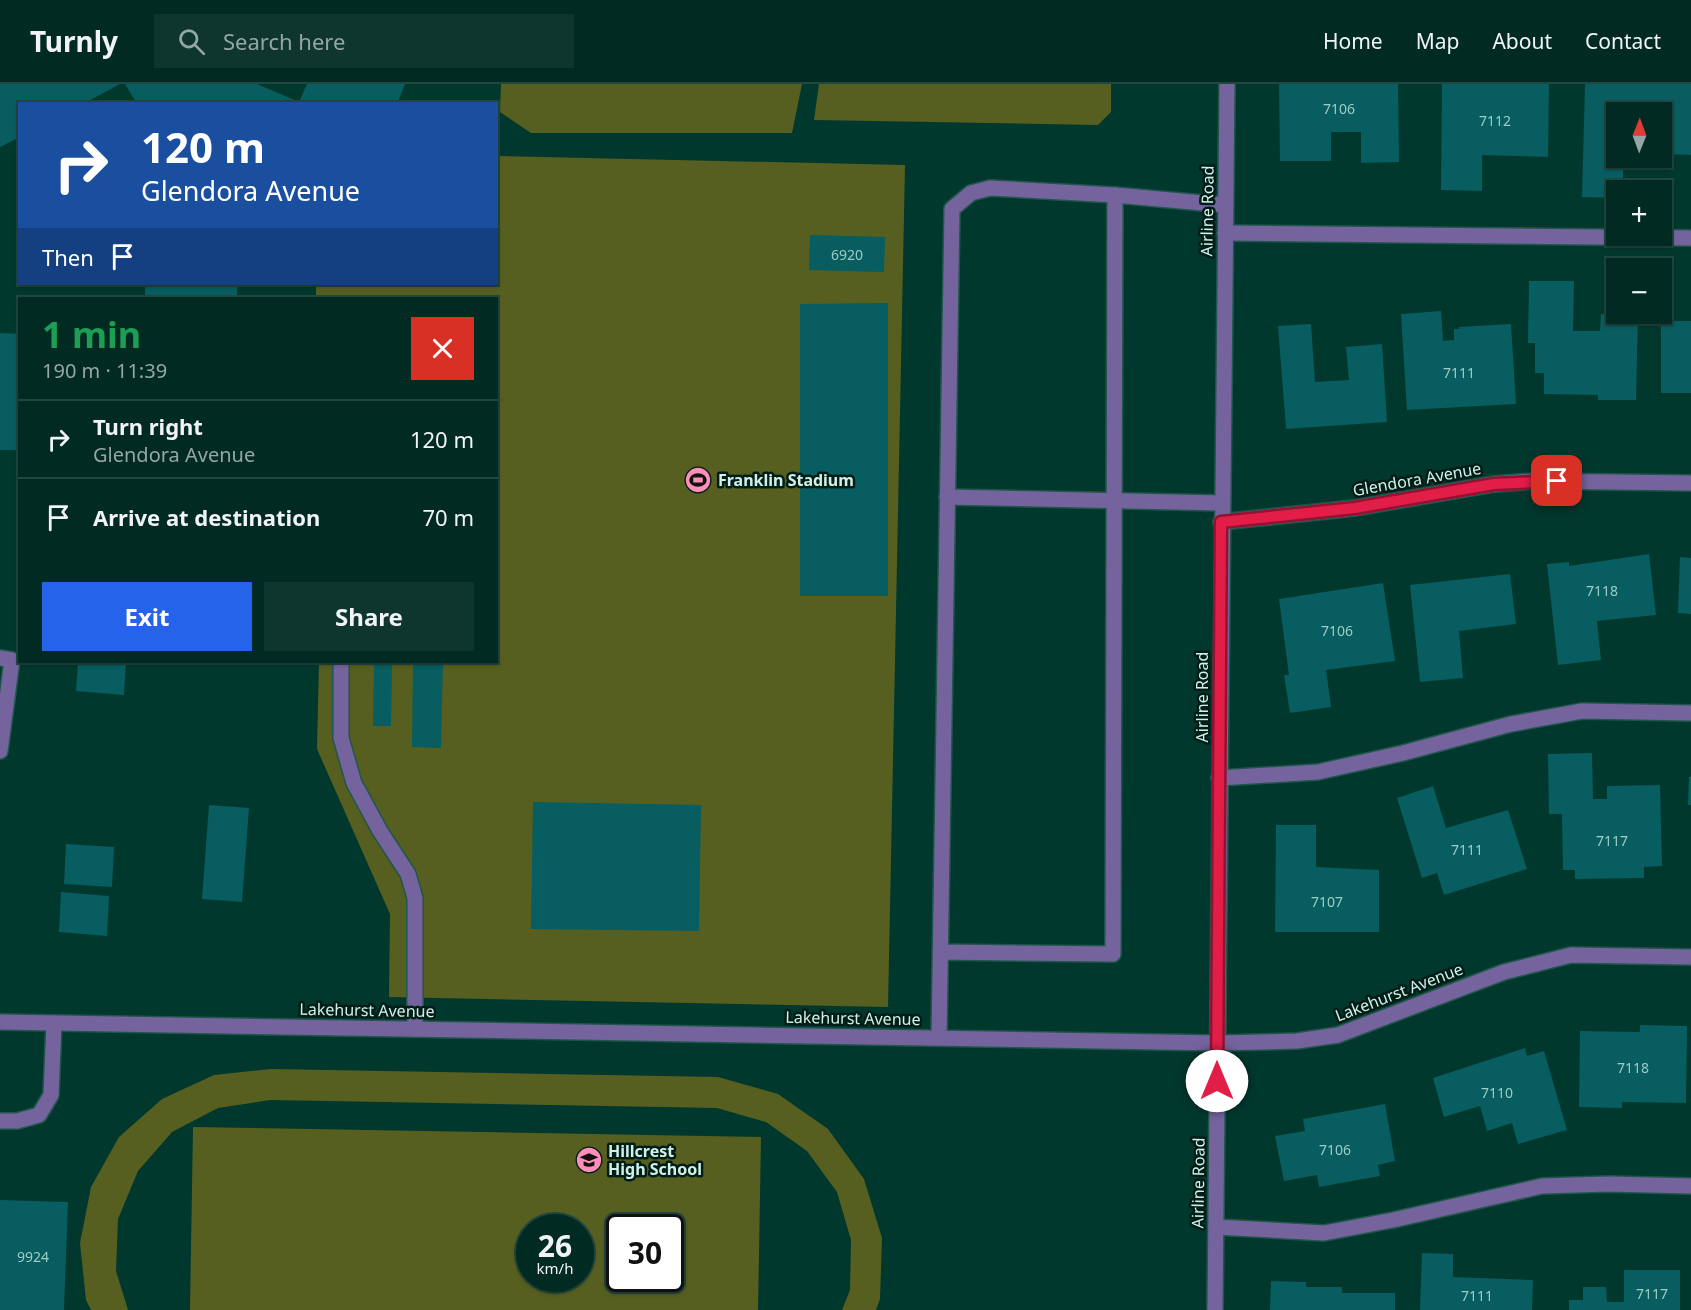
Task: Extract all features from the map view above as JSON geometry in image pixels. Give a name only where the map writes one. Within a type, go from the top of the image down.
[{"type":"street","name":"Airline Road","points":[[1215,1310],[1221,503],[1227,84]]},
{"type":"street","points":[[939,1038],[952,209],[971,193],[990,188],[1115,195],[1225,205]]},
{"type":"street","points":[[940,952],[1113,954],[1115,195]]},
{"type":"street","points":[[1225,232],[1691,238]]},
{"type":"street","name":"Glendora Avenue","points":[[1221,522],[1355,508],[1494,484],[1534,481],[1691,483]]},
{"type":"street","points":[[947,497],[1221,503]]},
{"type":"street","points":[[0,658],[12,660],[0,751]]},
{"type":"street","points":[[341,663],[341,738],[354,783],[380,831],[408,873],[415,898],[415,1029]]},
{"type":"street","points":[[1219,778],[1318,772],[1403,753],[1511,724],[1582,711],[1691,713]]},
{"type":"street","name":"Lakehurst Avenue","points":[[0,1022],[939,1038],[1297,1041],[1338,1035],[1504,972],[1571,955],[1691,957]]},
{"type":"street","points":[[0,1121],[17,1121],[39,1115],[51,1095],[54,1023]]},
{"type":"street","points":[[1216,1227],[1324,1233],[1393,1220],[1542,1186],[1609,1184],[1691,1186]]},
{"type":"green space","points":[[501,84],[802,84],[792,133],[531,133],[500,112]]},
{"type":"green space","points":[[819,84],[1111,84],[1111,112],[1098,125],[814,120]]},
{"type":"green space","name":"Franklin Stadium","points":[[498,156],[905,165],[888,1007],[389,997],[390,914],[317,749],[319,663],[498,663],[498,297],[316,297],[316,285],[498,285]]},
{"type":"green space","points":[[271,1069],[718,1077],[778,1094],[828,1129],[864,1179],[882,1238],[880,1299],[876,1310],[842,1310],[850,1290],[851,1240],[837,1192],[807,1151],[766,1122],[717,1108],[270,1100],[218,1108],[172,1132],[138,1171],[118,1219],[116,1271],[128,1310],[91,1310],[86,1300],[80,1243],[91,1187],[119,1137],[162,1099],[214,1075]]},
{"type":"green space","points":[[193,1127],[761,1137],[758,1310],[190,1310]]},
{"type":"building","points":[[0,84],[120,84],[87,102],[18,102],[18,138],[0,147]]},
{"type":"building","points":[[125,84],[257,84],[299,102],[246,102],[241,100],[240,102],[136,102]]},
{"type":"building","points":[[307,84],[405,84],[398,102],[299,102]]},
{"type":"building","points":[[1279,84],[1398,84],[1399,162],[1361,163],[1361,132],[1331,132],[1331,161],[1280,161]]},
{"type":"building","points":[[1442,84],[1549,84],[1548,157],[1482,155],[1482,191],[1441,190]]},
{"type":"building","points":[[1585,84],[1691,84],[1691,155],[1672,154],[1672,102],[1606,102],[1606,168],[1623,168],[1623,180],[1606,180],[1606,198],[1582,197]]},
{"type":"building","points":[[810,235],[885,237],[884,272],[809,270]]},
{"type":"building","points":[[1529,281],[1574,281],[1573,331],[1600,331],[1601,314],[1606,314],[1606,324],[1638,324],[1636,400],[1598,400],[1598,395],[1544,394],[1544,373],[1535,373],[1535,343],[1528,343]]},
{"type":"building","points":[[145,285],[237,285],[237,297],[145,297]]},
{"type":"building","points":[[888,303],[888,596],[800,596],[800,304]]},
{"type":"building","points":[[1441,311],[1443,341],[1454,340],[1454,329],[1459,329],[1459,327],[1511,324],[1516,404],[1407,410],[1401,314]]},
{"type":"building","points":[[1672,321],[1691,321],[1691,393],[1661,393],[1661,324],[1672,324]]},
{"type":"building","points":[[1311,324],[1315,382],[1349,380],[1346,347],[1382,344],[1387,422],[1286,429],[1278,326]]},
{"type":"building","points":[[0,333],[18,334],[18,450],[0,450]]},
{"type":"building","points":[[1649,554],[1656,615],[1597,621],[1601,660],[1558,665],[1547,564],[1569,562],[1569,566]]},
{"type":"building","points":[[1680,557],[1691,558],[1691,614],[1678,613]]},
{"type":"building","points":[[1510,574],[1516,624],[1459,631],[1463,678],[1420,682],[1410,585]]},
{"type":"building","points":[[1383,583],[1395,661],[1326,670],[1331,707],[1290,713],[1284,675],[1289,675],[1279,599]]},
{"type":"building","points":[[78,663],[126,663],[124,695],[76,691]]},
{"type":"building","points":[[374,663],[392,663],[391,726],[373,726]]},
{"type":"building","points":[[413,663],[443,663],[441,748],[412,747]]},
{"type":"building","points":[[1592,753],[1593,799],[1607,799],[1607,786],[1660,785],[1662,866],[1644,867],[1644,878],[1575,879],[1575,870],[1563,870],[1562,814],[1549,814],[1548,754]]},
{"type":"building","points":[[1689,777],[1691,777],[1691,805],[1688,805]]},
{"type":"building","points":[[1433,786],[1446,828],[1508,810],[1527,869],[1444,895],[1437,873],[1422,878],[1397,798]]},
{"type":"building","points":[[533,802],[701,805],[699,931],[531,929]]},
{"type":"building","points":[[209,805],[249,808],[242,902],[202,899]]},
{"type":"building","points":[[1276,825],[1316,825],[1316,867],[1379,870],[1379,932],[1275,932]]},
{"type":"building","points":[[66,844],[114,847],[112,887],[64,884]]},
{"type":"building","points":[[61,892],[109,896],[107,936],[59,932]]},
{"type":"building","points":[[1640,1025],[1687,1026],[1686,1103],[1622,1102],[1622,1108],[1579,1107],[1580,1031],[1640,1032]]},
{"type":"building","points":[[1525,1048],[1527,1056],[1544,1051],[1567,1130],[1518,1144],[1512,1123],[1487,1131],[1480,1106],[1444,1117],[1433,1078]]},
{"type":"building","points":[[1385,1104],[1395,1161],[1378,1165],[1380,1176],[1319,1187],[1317,1175],[1284,1181],[1275,1136],[1305,1131],[1303,1119]]},
{"type":"building","points":[[0,1200],[68,1202],[64,1310],[0,1310]]},
{"type":"building","points":[[1422,1253],[1453,1254],[1453,1277],[1533,1280],[1532,1310],[1420,1310]]},
{"type":"building","points":[[1624,1270],[1680,1270],[1680,1310],[1569,1310],[1569,1300],[1583,1300],[1583,1287],[1606,1287],[1607,1302],[1624,1302]]},
{"type":"building","points":[[1271,1281],[1306,1282],[1306,1287],[1342,1287],[1342,1293],[1395,1293],[1395,1310],[1270,1310]]},
{"type":"place","name":"Franklin Stadium","points":[[698,480]]},
{"type":"place","name":"Hillcrest High School","points":[[589,1160]]},
{"type":"route","points":[[1217,1081],[1221,522],[1355,508],[1494,484],[1557,481]]}]
